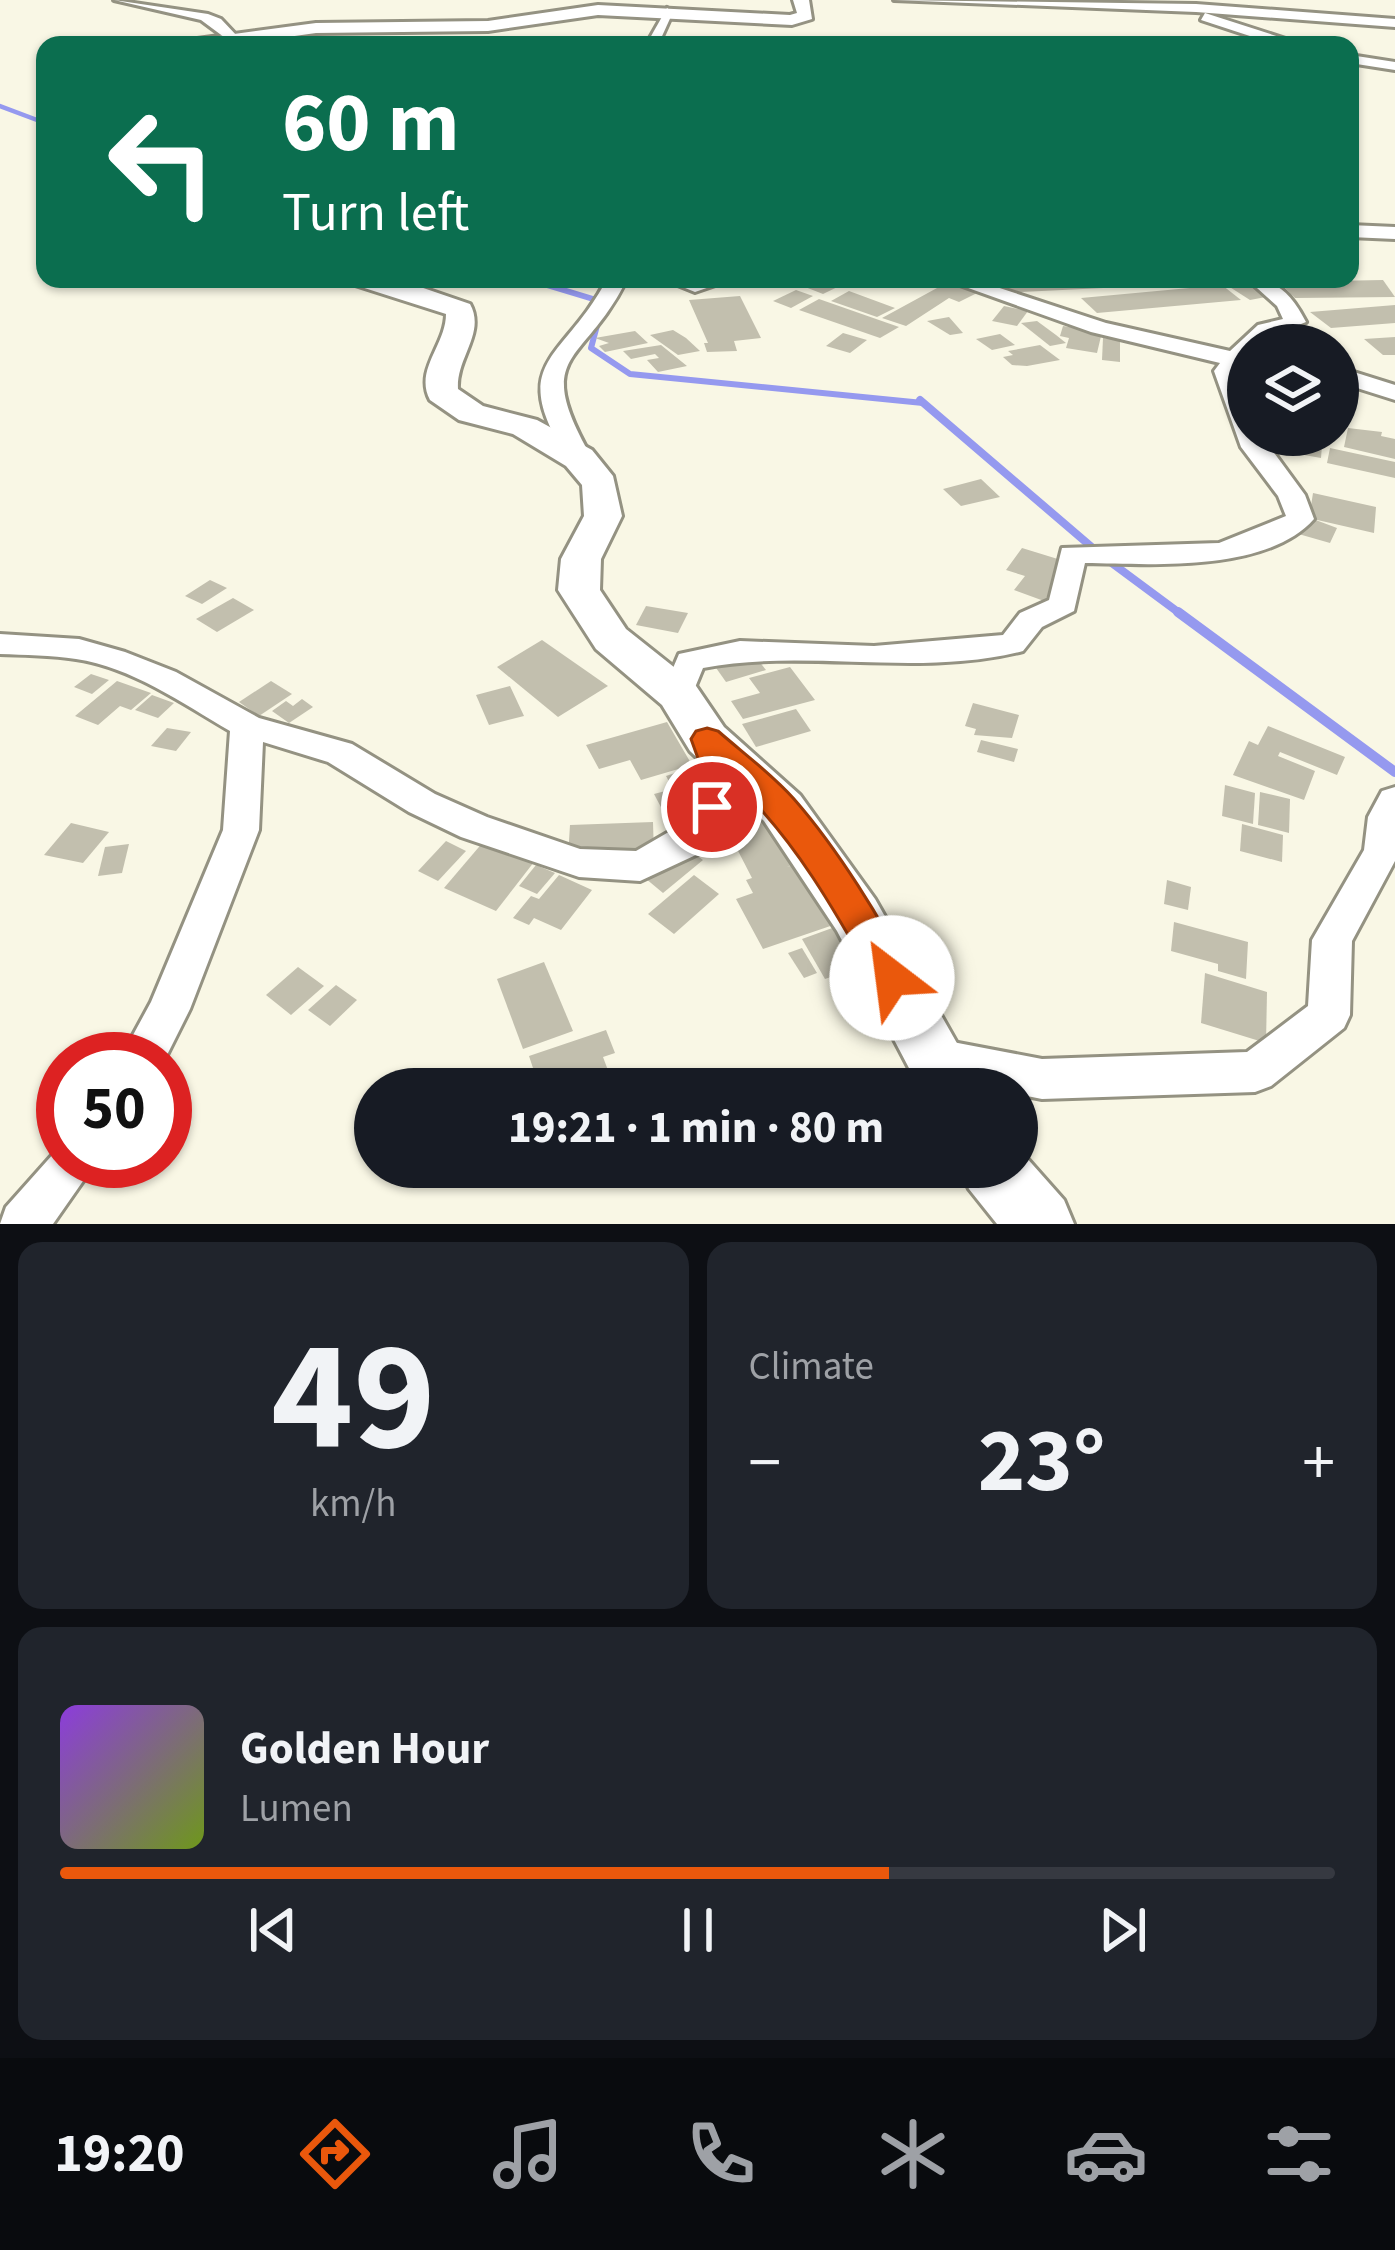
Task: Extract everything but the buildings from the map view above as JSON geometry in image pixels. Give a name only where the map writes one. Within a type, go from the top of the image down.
[{"type":"main road","points":[[251,36],[348,26],[474,27],[598,10],[792,20],[806,15],[801,0]]},
{"type":"main road","points":[[400,288],[460,310],[459,338],[446,351],[439,369],[442,393],[471,412],[526,427],[579,458],[600,484],[603,516],[581,559],[579,590],[611,639],[678,694],[707,739],[782,808],[856,915],[942,1068]]},
{"type":"main road","points":[[1010,1188],[1040,1224]]},
{"type":"street","points":[[120,0],[205,16],[230,36]]},
{"type":"street","points":[[900,0],[1196,8],[1395,22]]},
{"type":"street","points":[[1196,8],[1217,23],[1260,36]]},
{"type":"street","points":[[656,36],[668,12]]},
{"type":"street","points":[[1359,60],[1395,66]]},
{"type":"street","points":[[1359,231],[1395,233]]},
{"type":"street","points":[[579,458],[550,402],[550,387],[563,354],[611,288]]},
{"type":"street","points":[[976,288],[1011,302],[1227,349]]},
{"type":"street","points":[[1268,288],[1286,303],[1295,322],[1288,324]]},
{"type":"street","points":[[1359,381],[1395,393]]},
{"type":"street","points":[[678,694],[690,661],[740,651],[874,656],[1012,644],[1031,620],[1063,605],[1072,554],[1217,554],[1271,539],[1300,519],[1297,499],[1256,456]]},
{"type":"street","points":[[0,644],[79,650],[114,659],[165,679],[247,726],[340,754],[422,803],[474,827],[579,863],[640,866],[685,844],[706,826],[720,775],[707,739]]},
{"type":"street","points":[[157,1032],[242,830],[247,726]]},
{"type":"street","points":[[1038,1079],[1255,1072],[1329,1015],[1332,940],[1382,851],[1386,817],[1395,800]]},
{"type":"street","points":[[23,1224],[52,1188]]},
{"type":"waterway","points":[[0,106],[36,120]]},
{"type":"waterway","points":[[557,288],[603,302]]},
{"type":"waterway","points":[[599,318],[591,348],[630,374],[923,403]]},
{"type":"waterway","points":[[920,400],[1101,555],[1182,615]]},
{"type":"waterway","points":[[1178,612],[1395,772]]},
{"type":"route","points":[[712,807],[720,775],[707,739],[782,808],[856,915],[892,978]]}]
